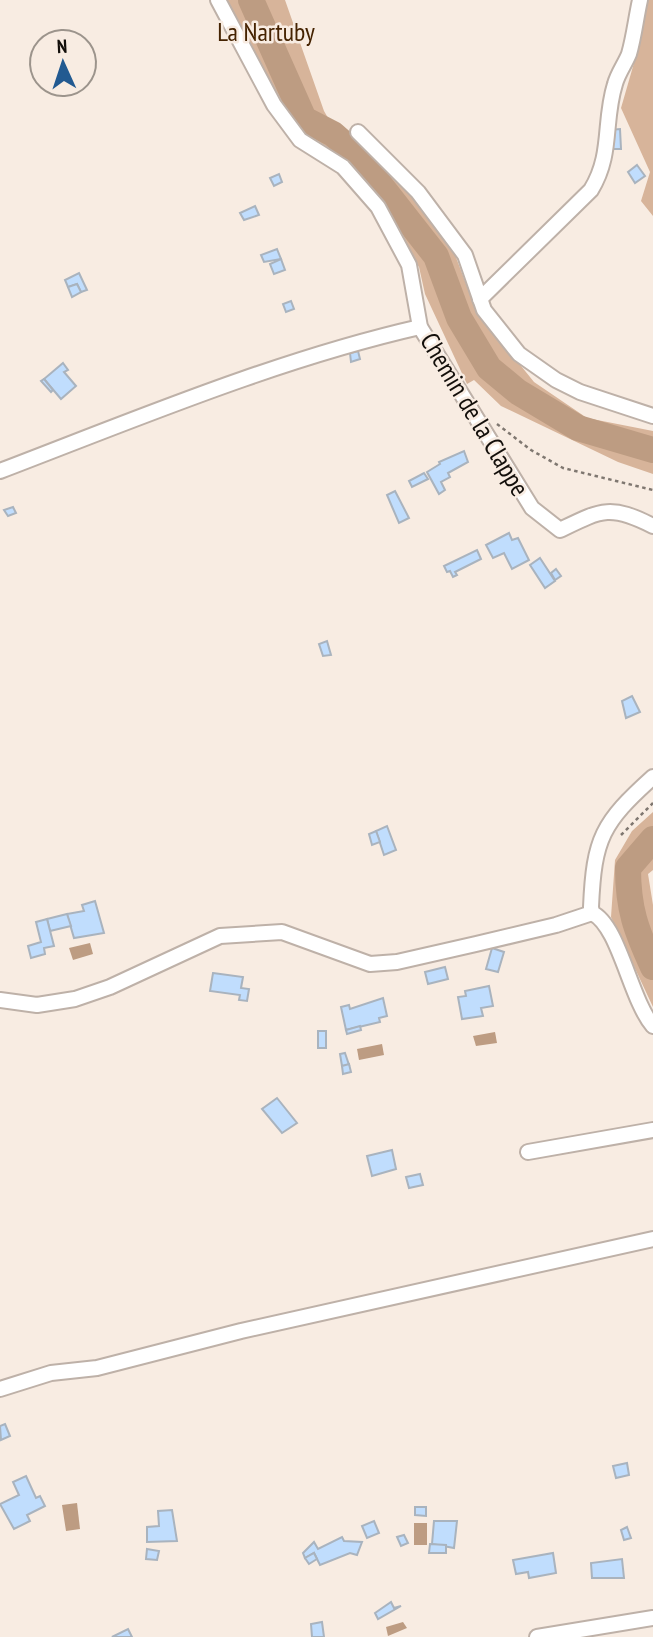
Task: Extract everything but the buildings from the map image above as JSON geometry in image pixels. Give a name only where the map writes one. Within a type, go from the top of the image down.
[{"type":"street","name":"Chemin de la Clappe","points":[[218,0],[274,105],[300,140],[343,167],[379,207],[409,265],[420,327],[532,508],[560,530],[603,510],[613,510],[653,526]]},
{"type":"street","points":[[480,299],[591,190],[598,177],[606,153],[606,129],[615,84],[628,55],[640,0]]},
{"type":"street","points":[[358,132],[418,192],[465,255],[484,310],[519,354],[556,380],[598,401],[635,407],[653,416]]},
{"type":"street","points":[[0,471],[154,412],[352,344],[420,327]]},
{"type":"street","points":[[592,913],[595,867],[602,832],[621,806],[653,777]]},
{"type":"street","points":[[0,1000],[37,1005],[75,999],[110,987],[220,936],[282,932],[370,964],[397,962],[476,944],[592,913],[603,918],[607,925],[623,967],[653,1026]]},
{"type":"street","points":[[528,1152],[653,1130]]},
{"type":"street","points":[[0,1389],[51,1373],[97,1368],[240,1331],[653,1239]]},
{"type":"street","points":[[537,1637],[653,1618]]},
{"type":"path","points":[[477,419],[496,423],[538,455],[564,468],[653,490]]},
{"type":"path","points":[[616,844],[619,837],[653,803]]},
{"type":"green space","name":"La Nartuby","points":[[222,0],[285,0],[324,111],[335,130],[353,133],[414,194],[449,239],[476,310],[534,382],[587,418],[653,431],[653,474],[618,462],[501,406],[474,380],[467,384],[425,294],[419,267],[349,176],[346,163],[318,141],[306,142],[290,129]]},
{"type":"green space","points":[[643,0],[653,0],[653,216],[641,201],[650,172],[621,108],[636,56]]},
{"type":"green space","points":[[653,812],[653,870],[648,874],[653,905],[653,1007],[611,917],[615,860],[632,831]]},
{"type":"shaded area","points":[[90,943],[93,954],[73,960],[69,948]]},
{"type":"shaded area","points":[[495,1032],[497,1043],[476,1046],[473,1036]]},
{"type":"shaded area","points":[[382,1044],[384,1055],[359,1060],[357,1049]]},
{"type":"shaded area","points":[[77,1503],[80,1529],[66,1531],[62,1505]]},
{"type":"shaded area","points":[[414,1523],[427,1523],[427,1545],[414,1545]]},
{"type":"shaded area","points":[[403,1622],[407,1628],[388,1636],[386,1627]]},
{"type":"waterway","name":"La Nartuby","points":[[251,0],[304,119],[333,134],[356,154],[436,256],[459,318],[489,368],[518,392],[578,428],[653,450]]},
{"type":"waterway","name":"La Nartuby","points":[[653,839],[628,868],[634,919],[653,967]]}]
